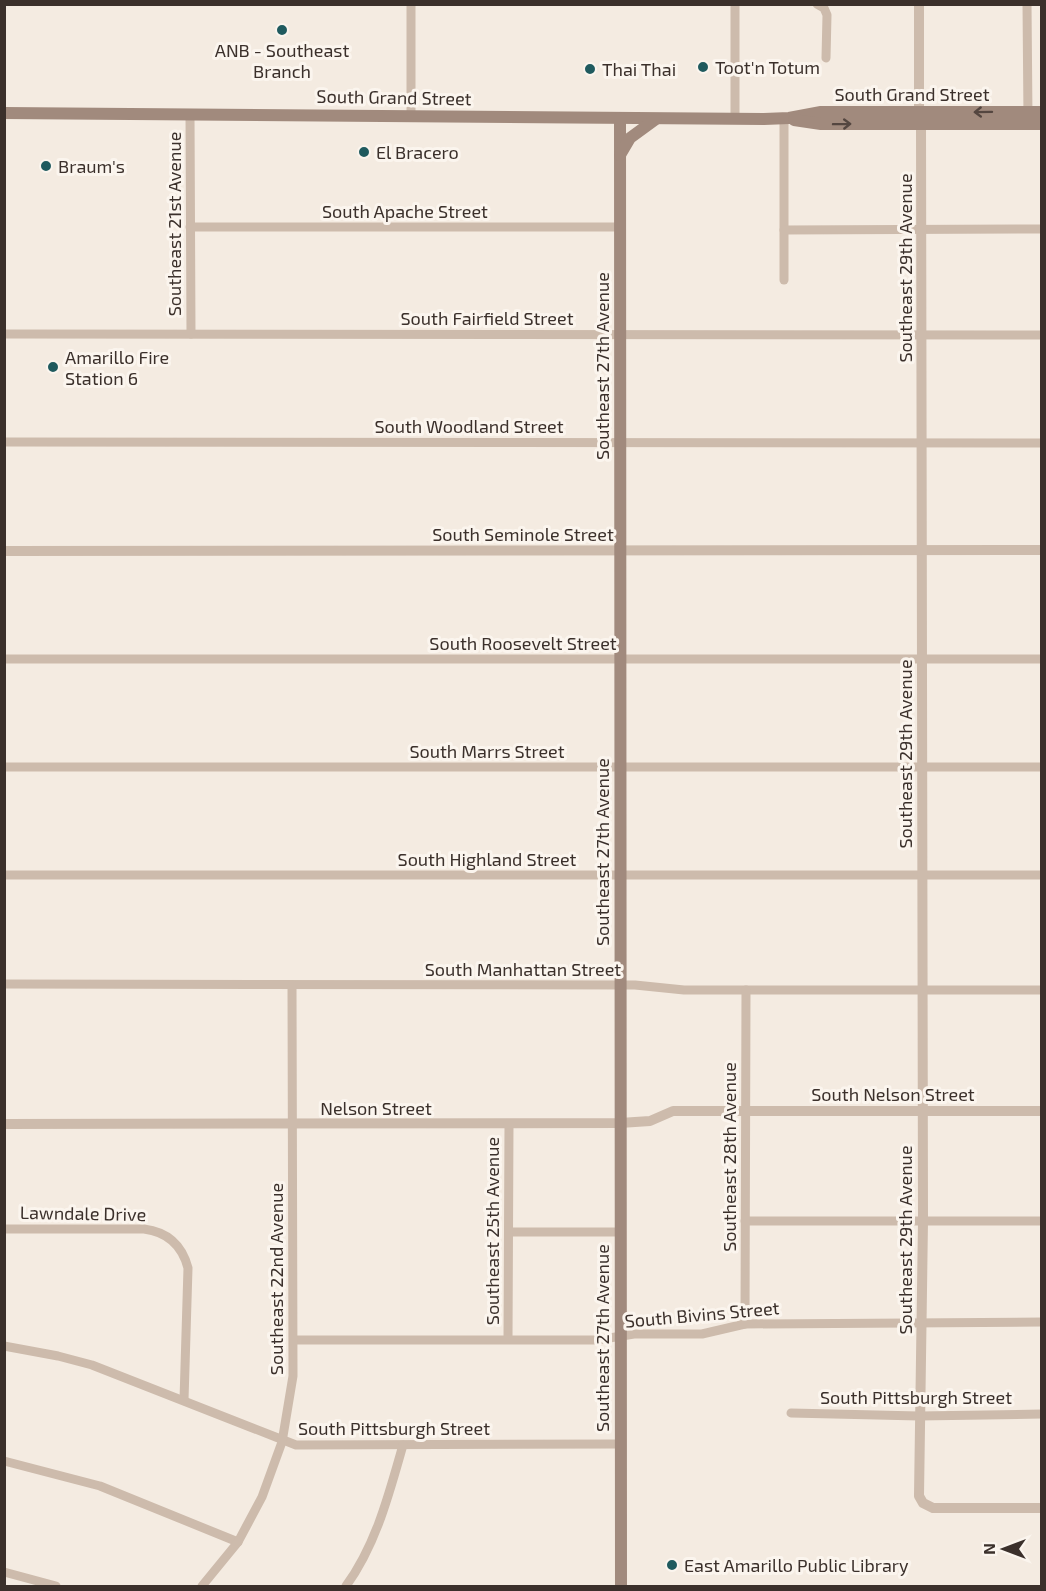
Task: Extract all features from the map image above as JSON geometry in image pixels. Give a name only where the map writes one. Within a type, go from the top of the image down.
[{"type":"main road","name":"South Grand Street","points":[[4,113],[735,119],[784,118],[821,112],[920,118],[1028,118],[1041,112]]},
{"type":"main road","name":"Southeast 27th Avenue","points":[[620,118],[621,1587]]},
{"type":"main road","points":[[620,156],[630,138],[657,118]]},
{"type":"main road","name":"South Grand Street","points":[[1028,118],[1041,124]]},
{"type":"street","points":[[411,4],[411,115]]},
{"type":"street","points":[[735,4],[735,119]]},
{"type":"street","points":[[817,4],[824,8],[827,15],[826,57]]},
{"type":"street","name":"Southeast 29th Avenue","points":[[919,4],[923,1221],[919,1496],[923,1503],[933,1508],[1041,1508]]},
{"type":"street","points":[[1027,4],[1028,118]]},
{"type":"street","name":"Southeast 21st Avenue","points":[[190,114],[191,334]]},
{"type":"street","points":[[784,118],[784,280]]},
{"type":"street","name":"South Apache Street","points":[[190,227],[620,227]]},
{"type":"street","points":[[784,230],[1041,229]]},
{"type":"street","name":"South Fairfield Street","points":[[4,334],[1041,334]]},
{"type":"street","name":"South Woodland Street","points":[[4,442],[1041,442]]},
{"type":"street","name":"South Seminole Street","points":[[4,551],[1041,550]]},
{"type":"street","name":"South Roosevelt Street","points":[[4,659],[1041,659]]},
{"type":"street","name":"South Marrs Street","points":[[4,767],[1041,767]]},
{"type":"street","name":"South Highland Street","points":[[4,875],[1041,875]]},
{"type":"street","name":"South Manhattan Street","points":[[4,984],[652,986],[684,990],[1041,990]]},
{"type":"street","name":"Southeast 22nd Avenue","points":[[202,1587],[238,1542],[262,1497],[282,1442],[293,1376],[292,985]]},
{"type":"street","name":"Southeast 28th Avenue","points":[[745,1324],[746,990]]},
{"type":"street","name":"South Nelson Street","points":[[745,1112],[1041,1110]]},
{"type":"street","name":"Nelson Street","points":[[4,1124],[620,1123],[650,1121],[673,1111],[745,1112]]},
{"type":"street","name":"Southeast 25th Avenue","points":[[508,1124],[508,1339]]},
{"type":"street","points":[[745,1221],[1041,1221]]},
{"type":"street","name":"Lawndale Drive","points":[[4,1229],[144,1229],[165,1234],[174,1240],[186,1258],[188,1268],[184,1400]]},
{"type":"street","points":[[508,1232],[620,1232]]},
{"type":"street","name":"South Bivins Street","points":[[294,1340],[597,1340],[634,1334],[702,1334],[745,1324],[1041,1322]]},
{"type":"street","name":"South Pittsburgh Street","points":[[4,1346],[92,1365],[184,1400],[282,1442],[296,1445],[620,1444]]},
{"type":"street","name":"South Pittsburgh Street","points":[[791,1413],[919,1416],[1041,1414]]},
{"type":"street","points":[[346,1587],[360,1568],[384,1509],[403,1445]]},
{"type":"street","points":[[4,1461],[100,1486],[238,1542]]},
{"type":"street","points":[[4,1572],[54,1586]]},
{"type":"place","name":"ANB - Southeast Branch","points":[[282,30]]},
{"type":"place","name":"Toot'n Totum","points":[[703,67]]},
{"type":"place","name":"Thai Thai","points":[[590,69]]},
{"type":"place","name":"El Bracero","points":[[364,152]]},
{"type":"place","name":"Braum's","points":[[46,166]]},
{"type":"place","name":"Amarillo Fire Station 6","points":[[53,367]]},
{"type":"place","name":"East Amarillo Public Library","points":[[672,1565]]}]
